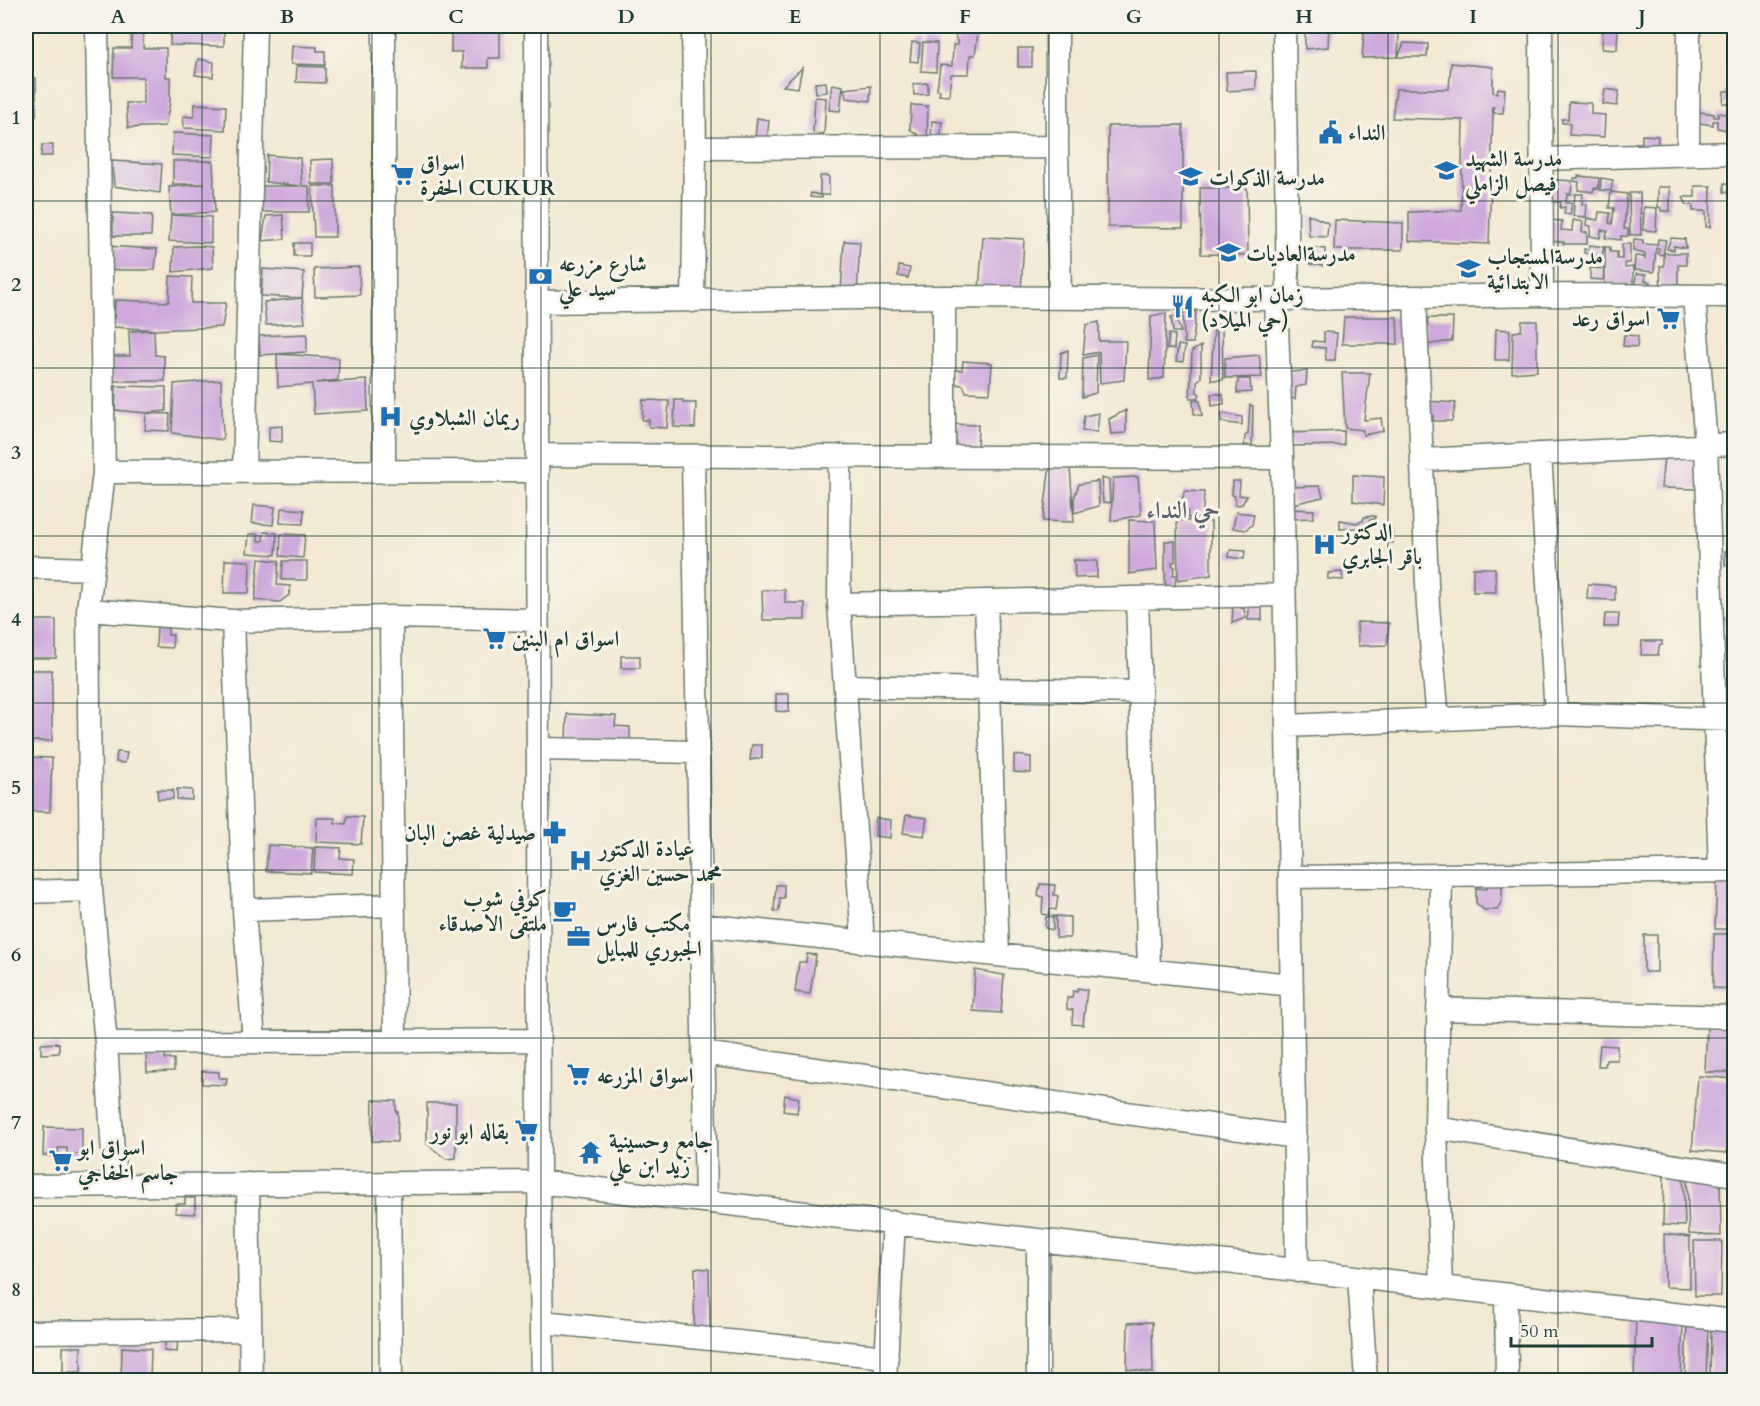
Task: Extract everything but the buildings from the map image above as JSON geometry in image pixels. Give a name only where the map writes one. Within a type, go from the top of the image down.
[{"type":"street","points":[[97,26],[104,472],[88,610],[91,890],[106,1043],[115,1186]]},
{"type":"street","points":[[244,472],[255,26]]},
{"type":"street","points":[[384,26],[384,472]]},
{"type":"street","points":[[536,26],[539,1182],[543,1380]]},
{"type":"street","points":[[693,26],[695,148],[693,301]]},
{"type":"street","points":[[1057,26],[1060,297]]},
{"type":"street","points":[[1284,26],[1282,458],[1297,1271]]},
{"type":"street","points":[[1541,26],[1542,295]]},
{"type":"street","points":[[1688,154],[1689,26]]},
{"type":"street","points":[[695,148],[1057,147]]},
{"type":"street","points":[[1542,159],[1734,153]]},
{"type":"street","points":[[537,302],[944,297],[1282,299],[1542,295],[1734,296]]},
{"type":"street","points":[[1290,877],[1727,871],[1725,720],[1707,445],[1694,296]]},
{"type":"street","points":[[944,297],[944,457]]},
{"type":"street","points":[[1415,298],[1428,607],[1438,720]]},
{"type":"street","points":[[1423,459],[1734,444]]},
{"type":"street","points":[[1540,454],[1557,714]]},
{"type":"street","points":[[104,472],[384,472],[693,456],[1282,458]]},
{"type":"street","points":[[693,456],[706,1201]]},
{"type":"street","points":[[840,456],[839,604],[863,941]]},
{"type":"street","points":[[26,567],[93,569]]},
{"type":"street","points":[[839,604],[1284,595]]},
{"type":"street","points":[[1137,598],[1149,970]]},
{"type":"street","points":[[986,601],[998,955]]},
{"type":"street","points":[[88,610],[233,621],[391,617],[537,620]]},
{"type":"street","points":[[391,617],[394,1040]]},
{"type":"street","points":[[233,621],[244,910],[254,1042]]},
{"type":"street","points":[[845,686],[1140,692]]},
{"type":"street","points":[[1287,726],[1557,714],[1725,720]]},
{"type":"street","points":[[538,749],[698,752]]},
{"type":"street","points":[[1441,875],[1436,1128],[1441,1288]]},
{"type":"street","points":[[26,892],[91,890]]},
{"type":"street","points":[[244,910],[393,905]]},
{"type":"street","points":[[701,925],[1292,985]]},
{"type":"street","points":[[1438,1009],[1734,1017]]},
{"type":"street","points":[[106,1043],[539,1040]]},
{"type":"street","points":[[703,1053],[1294,1137]]},
{"type":"street","points":[[1436,1128],[1734,1175]]},
{"type":"street","points":[[26,1186],[539,1182],[1734,1321]]},
{"type":"street","points":[[389,1183],[391,1380]]},
{"type":"street","points":[[248,1184],[251,1380]]},
{"type":"street","points":[[885,1380],[894,1222]]},
{"type":"street","points":[[1038,1241],[1038,1380]]},
{"type":"street","points":[[1359,1278],[1366,1380]]},
{"type":"street","points":[[1506,1296],[1507,1380]]},
{"type":"street","points":[[542,1322],[887,1357]]},
{"type":"street","points":[[26,1332],[250,1330]]},
{"type":"place","name":"النداء","points":[[1330,132]]},
{"type":"place","name":"مدرسة الشهيد فيصل الزاملي","points":[[1447,171]]},
{"type":"place","name":"اسواق الحفرة CUKUR","points":[[402,175]]},
{"type":"place","name":"مدرسة الذكوات","points":[[1191,177]]},
{"type":"place","name":"مدرسةالعاديات","points":[[1228,253]]},
{"type":"place","name":"مدرسةالمستجاب الابتدائية","points":[[1469,269]]},
{"type":"place","name":"شارع مزرعه سيد علي","points":[[541,276]]},
{"type":"place","name":"زمان ابو الكبه (حي الميلاد)","points":[[1183,307]]},
{"type":"place","name":"اسواق رعد","points":[[1668,318]]},
{"type":"place","name":"ريمان الشبلاوي","points":[[391,417]]},
{"type":"place","name":"الدكتور باقر الجابري","points":[[1324,544]]},
{"type":"place","name":"اسواق ام البنين","points":[[494,638]]},
{"type":"place","name":"صيدلية غصن البان","points":[[554,832]]},
{"type":"place","name":"عيادة الدكتور محمد حسين الغزي","points":[[581,861]]},
{"type":"place","name":"كوفي شوب ملتقى الاصدقاء","points":[[565,911]]},
{"type":"place","name":"مكتب فارس الجبوري للمبايل","points":[[578,936]]},
{"type":"place","name":"اسواق المزرعه","points":[[579,1075]]},
{"type":"place","name":"بقاله ابو نور","points":[[527,1131]]},
{"type":"place","name":"جامع وحسينية زيد ابن علي","points":[[591,1153]]},
{"type":"place","name":"اسواق ابو جاسم الخفاجي","points":[[60,1160]]},
{"type":"district","name":"حي النداء","points":[[1183,510]]}]
